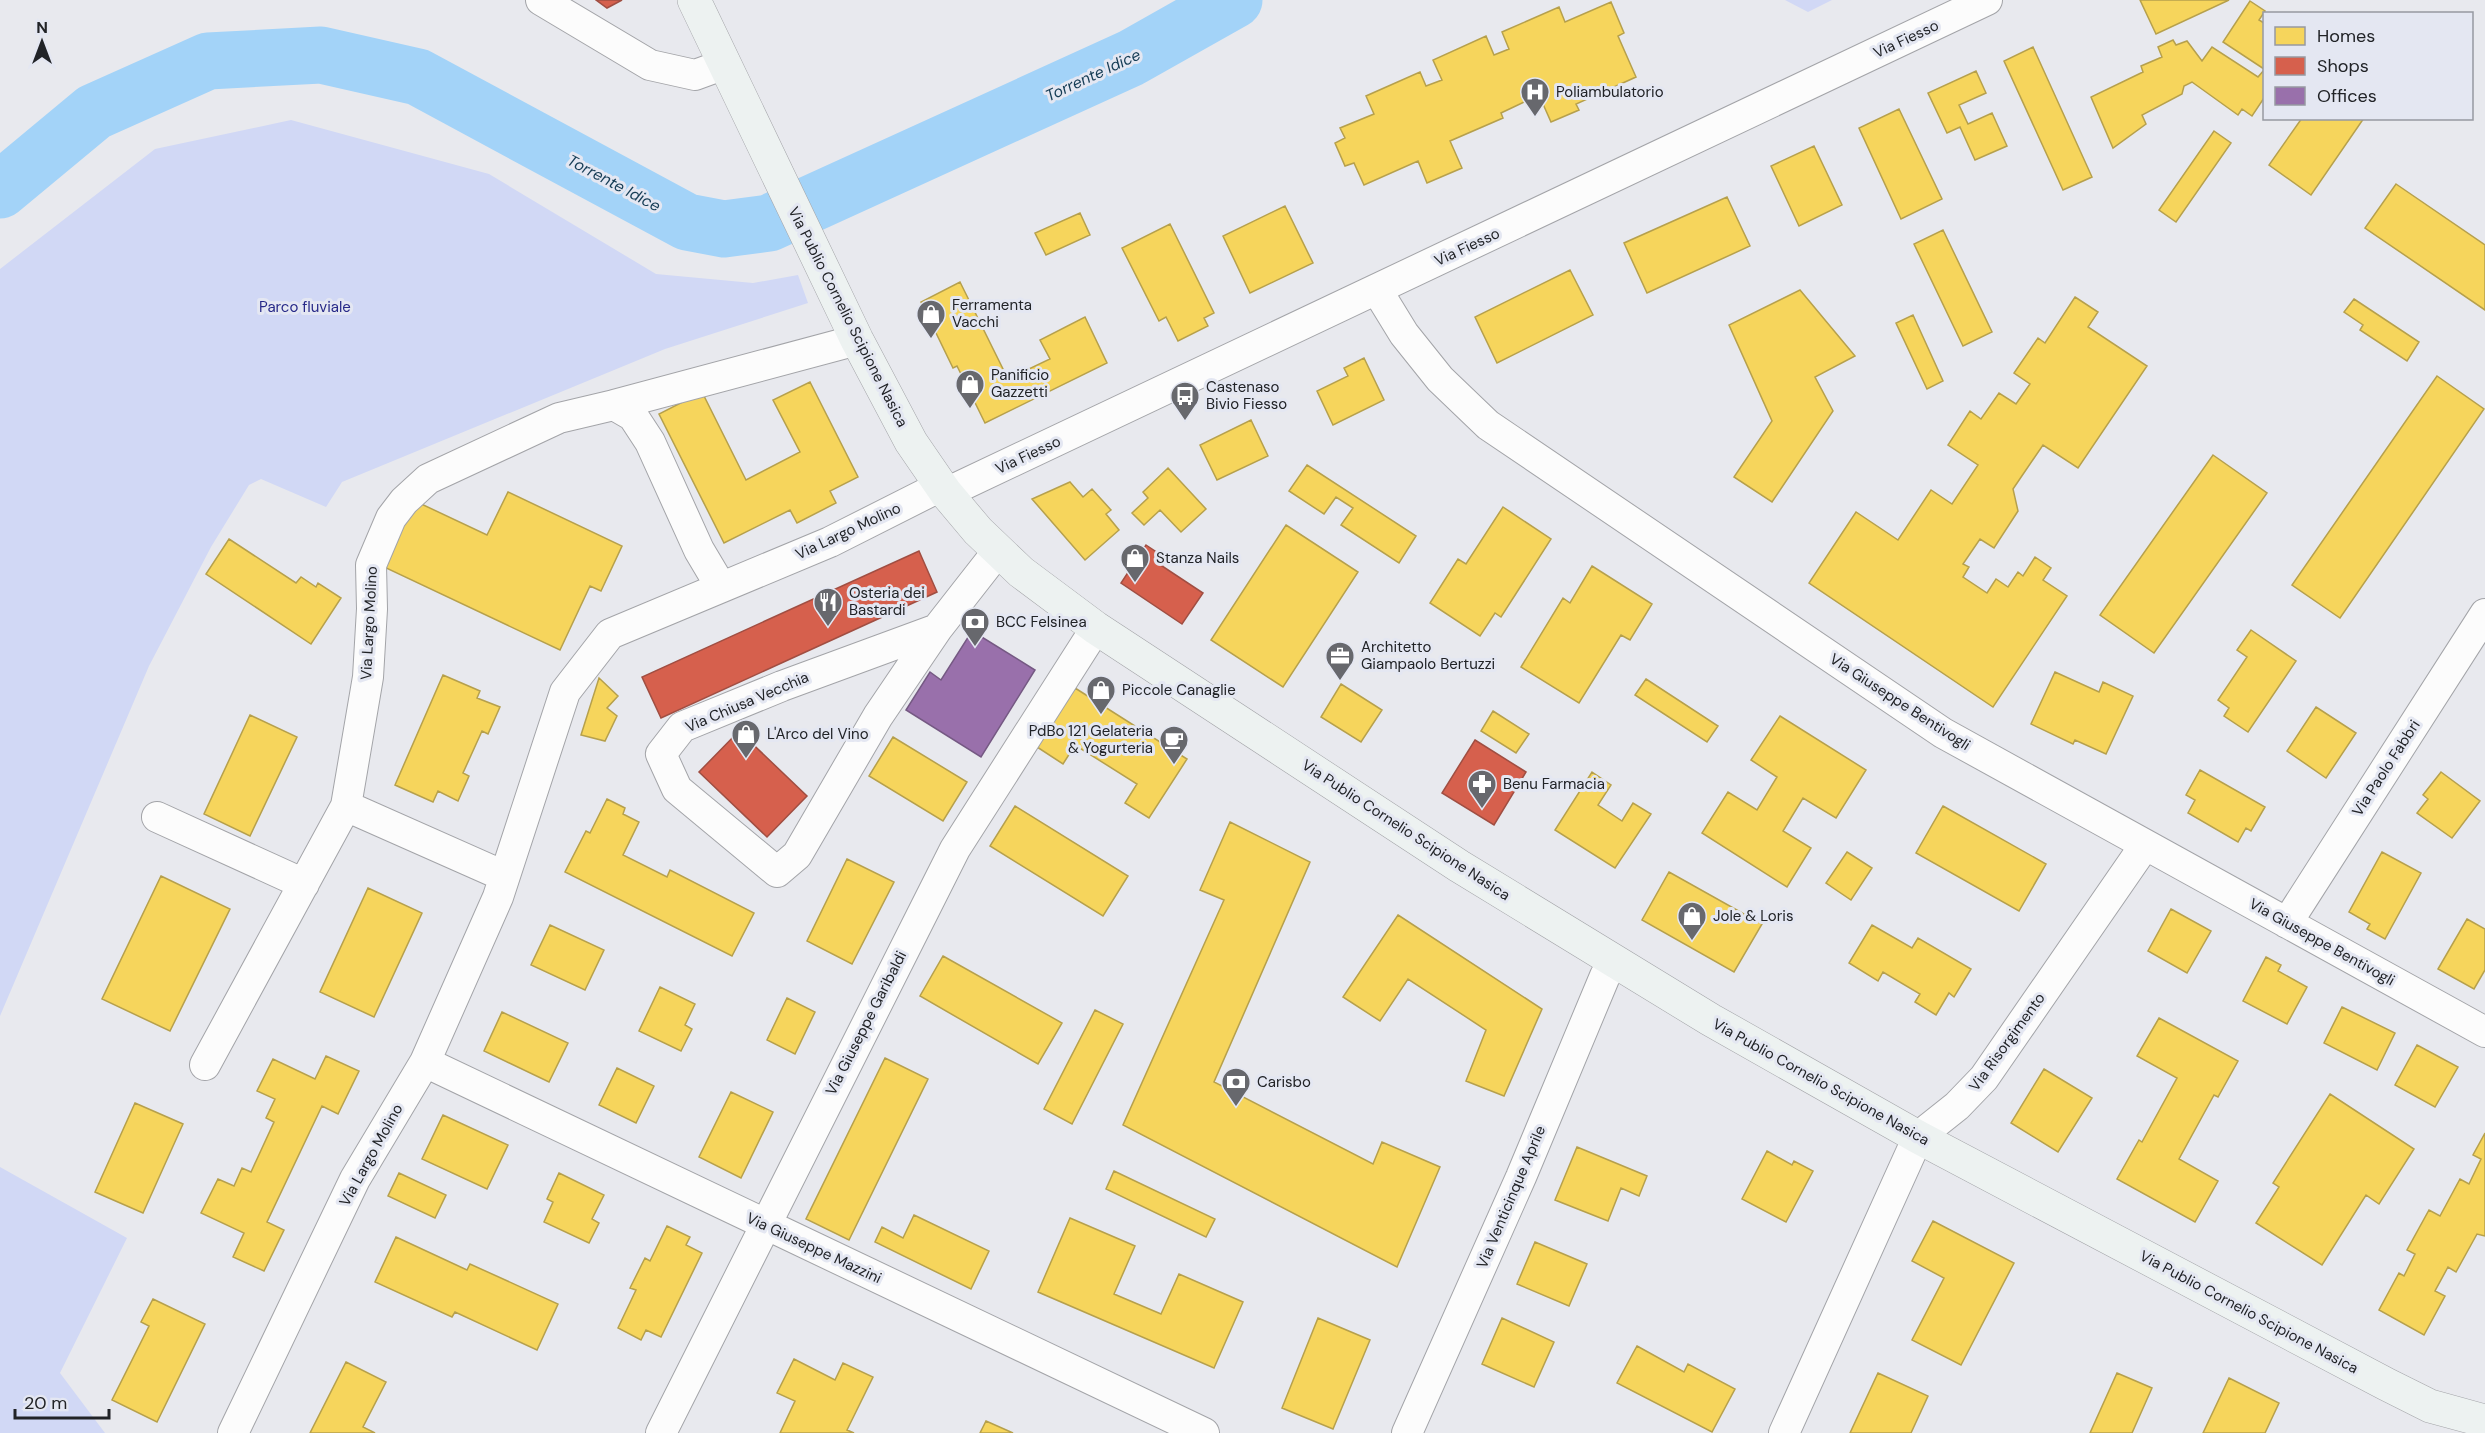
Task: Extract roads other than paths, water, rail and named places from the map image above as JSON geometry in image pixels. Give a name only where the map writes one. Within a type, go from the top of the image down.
[{"type":"street","points":[[541,0],[650,65],[694,75],[725,64]]},
{"type":"street","name":"Via Publio Cornelio Scipione Nasica","points":[[693,0],[854,334],[911,442],[944,489],[978,531],[1021,572],[1096,628],[1459,866],[1784,1063],[1918,1137],[2386,1384],[2430,1406],[2485,1422]]},
{"type":"street","name":"Via Fiesso","points":[[944,489],[1377,290],[1987,0]]},
{"type":"street","name":"Via Giuseppe Bentivogli","points":[[1377,290],[1404,334],[1440,379],[1488,425],[1943,733],[2485,1032]]},
{"type":"street","name":"Via Largo Molino","points":[[205,1065],[346,806],[368,677],[372,609],[371,565],[391,518],[404,501],[428,479],[559,418],[614,405],[854,334]]},
{"type":"street","points":[[614,405],[633,416],[650,442],[699,550],[721,587]]},
{"type":"street","name":"Via Largo Molino","points":[[233,1433],[355,1179],[425,1062],[504,876],[565,692],[610,634],[830,542],[944,489]]},
{"type":"street","name":"Via Chiusa Vecchia","points":[[937,629],[782,686],[682,727],[661,754],[677,789],[777,872],[798,855],[878,716],[937,629],[998,551]]},
{"type":"street","name":"Via Paolo Fabbri","points":[[2287,923],[2485,614]]},
{"type":"street","name":"Via Giuseppe Garibaldi","points":[[661,1433],[955,849],[1096,628]]},
{"type":"street","points":[[346,806],[504,876]]},
{"type":"street","points":[[157,818],[304,884]]},
{"type":"street","name":"Via Risorgimento","points":[[1784,1433],[1918,1137],[1957,1106],[1984,1078],[2145,845]]},
{"type":"street","name":"Via Venticinque Aprile","points":[[1407,1433],[1521,1177],[1605,976],[1616,963]]},
{"type":"street","name":"Via Giuseppe Mazzini","points":[[425,1062],[1204,1433]]},
{"type":"street","name":"Via Publio Cornelio Scipione Nasica","points":[[2386,1384],[2424,1421],[2433,1433]]},
{"type":"street","points":[[2465,1433],[2485,1422]]},
{"type":"waterway","name":"Torrente Idice","points":[[0,190],[94,112],[208,61],[321,55],[418,77],[687,222],[724,229],[769,223],[1131,58],[1234,0]]},
{"type":"place","name":"Poliambulatorio","points":[[1535,118]]},
{"type":"place","name":"Ferramenta Vacchi","points":[[931,340]]},
{"type":"place","name":"Panificio Gazzetti","points":[[970,410]]},
{"type":"place","name":"Castenaso Bivio Fiesso","points":[[1185,422]]},
{"type":"place","name":"Stanza Nails","points":[[1135,584]]},
{"type":"place","name":"Osteria dei Bastardi","points":[[828,628]]},
{"type":"place","name":"BCC Felsinea","points":[[975,648]]},
{"type":"place","name":"Architetto Giampaolo Bertuzzi","points":[[1340,682]]},
{"type":"place","name":"Piccole Canaglie","points":[[1101,716]]},
{"type":"place","name":"L'Arco del Vino","points":[[746,760]]},
{"type":"place","name":"PdBo 121 Gelateria & Yogurteria","points":[[1174,766]]},
{"type":"place","name":"Benu Farmacia","points":[[1482,810]]},
{"type":"place","name":"Jole & Loris","points":[[1692,942]]},
{"type":"place","name":"Carisbo","points":[[1236,1108]]},
{"type":"park label","name":"Parco fluviale","points":[[305,307]]}]
